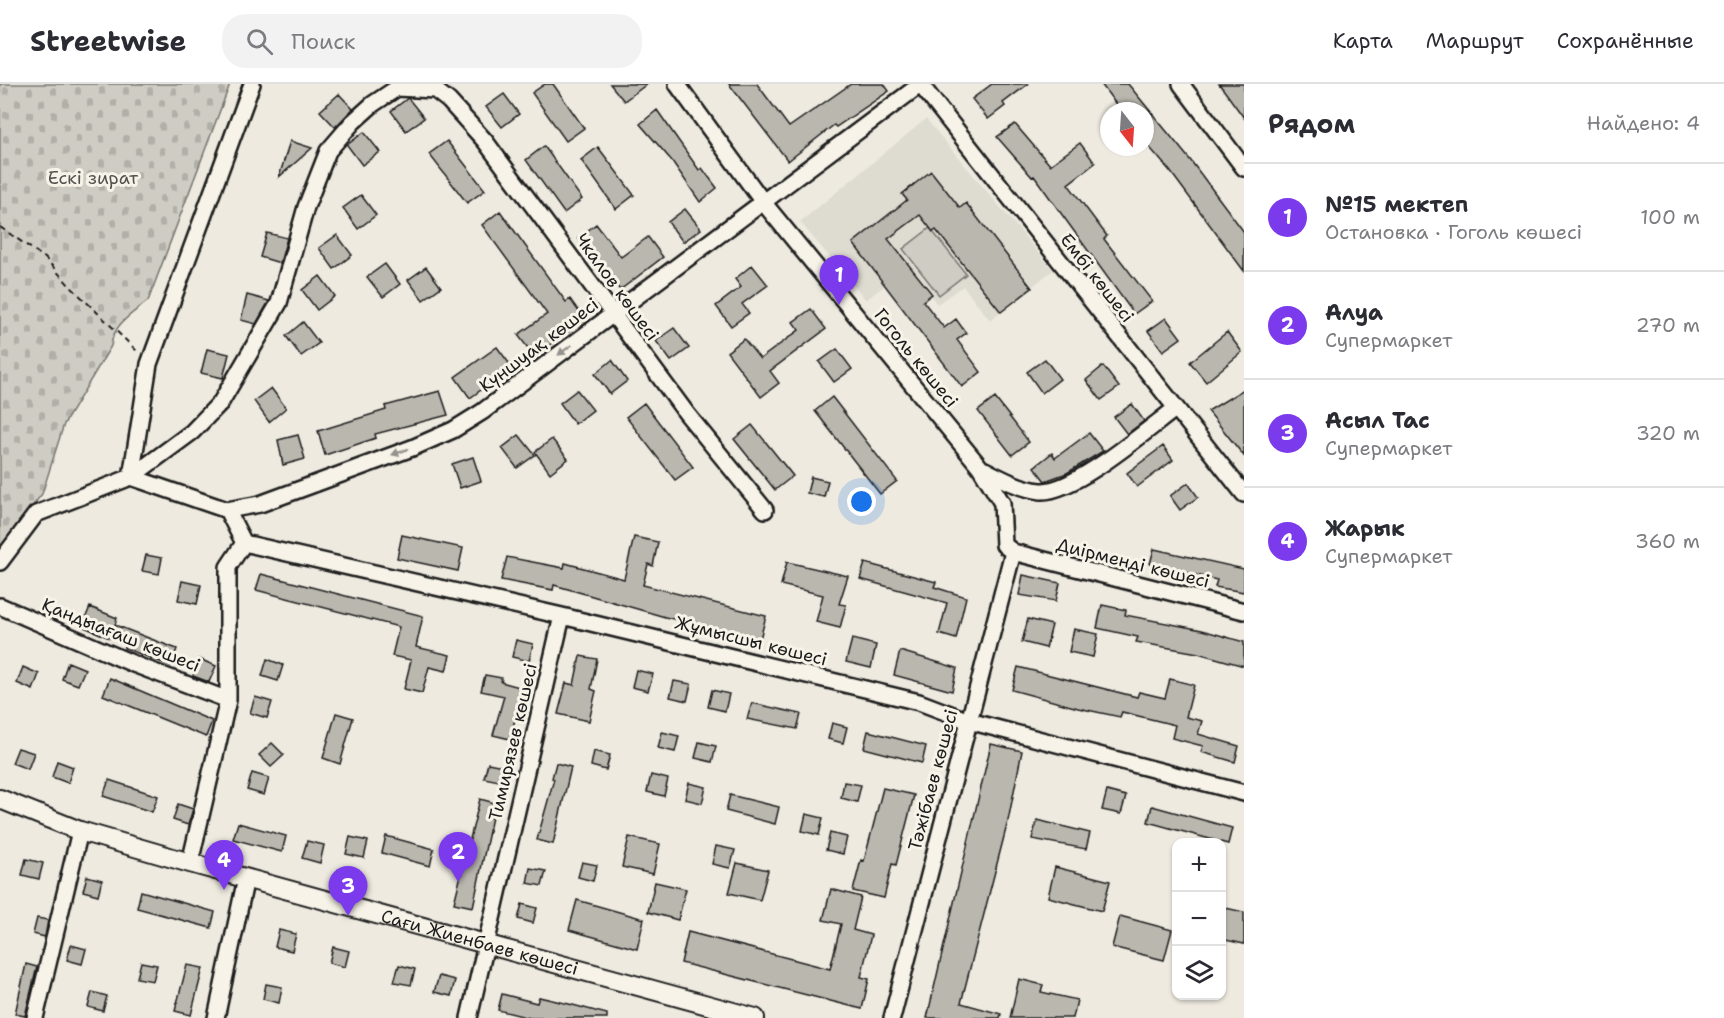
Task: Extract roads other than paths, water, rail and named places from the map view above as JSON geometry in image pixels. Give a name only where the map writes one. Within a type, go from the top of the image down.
[{"type":"main road","name":"Сағи Жиенбаев көшесі","points":[[0,799],[80,831],[190,863],[755,1018]]},
{"type":"street","points":[[0,562],[36,514],[131,477],[149,364],[252,84]]},
{"type":"street","name":"Гоголь көшесі","points":[[677,84],[763,202],[980,467],[1002,503],[1008,549]]},
{"type":"street","name":"Күншуақ көшесі","points":[[131,477],[227,510],[260,504],[412,448],[453,430],[612,315],[920,84]]},
{"type":"street","name":"Ембі көшесі","points":[[920,84],[1244,494]]},
{"type":"street","points":[[1181,84],[1244,168]]},
{"type":"street","name":"Чкалов көшесі","points":[[131,477],[192,432],[221,402],[279,303],[306,207],[328,151],[359,116],[397,88],[435,90],[449,101],[485,141],[687,414],[765,510]]},
{"type":"street","points":[[980,467],[1020,487],[1043,491],[1060,487],[1091,471],[1175,409]]},
{"type":"street","points":[[227,510],[244,543]]},
{"type":"street","name":"Жұмысшы көшесі","points":[[244,543],[562,616],[919,702],[969,721],[1244,793]]},
{"type":"street","name":"Қандыағаш көшесі","points":[[190,863],[228,700],[228,567],[244,543]]},
{"type":"street","name":"Диірменді көшесі","points":[[1008,549],[1244,611]]},
{"type":"street","name":"Тәжібаев көшесі","points":[[892,1018],[969,721],[1008,549]]},
{"type":"street","name":"Қандыағаш көшесі","points":[[0,606],[228,700]]},
{"type":"street","name":"Тимирязев көшесі","points":[[470,1018],[562,616]]},
{"type":"street","points":[[35,1018],[80,831]]},
{"type":"street","points":[[216,1018],[246,878]]},
{"type":"place","name":"№15 мектеп","points":[[839,305]]},
{"type":"place","name":"Алуа","points":[[458,882]]},
{"type":"place","name":"Жарык","points":[[224,890]]},
{"type":"place","name":"Асыл Тас","points":[[348,916]]},
{"type":"park label","name":"Ескі зират","points":[[93,178]]}]
